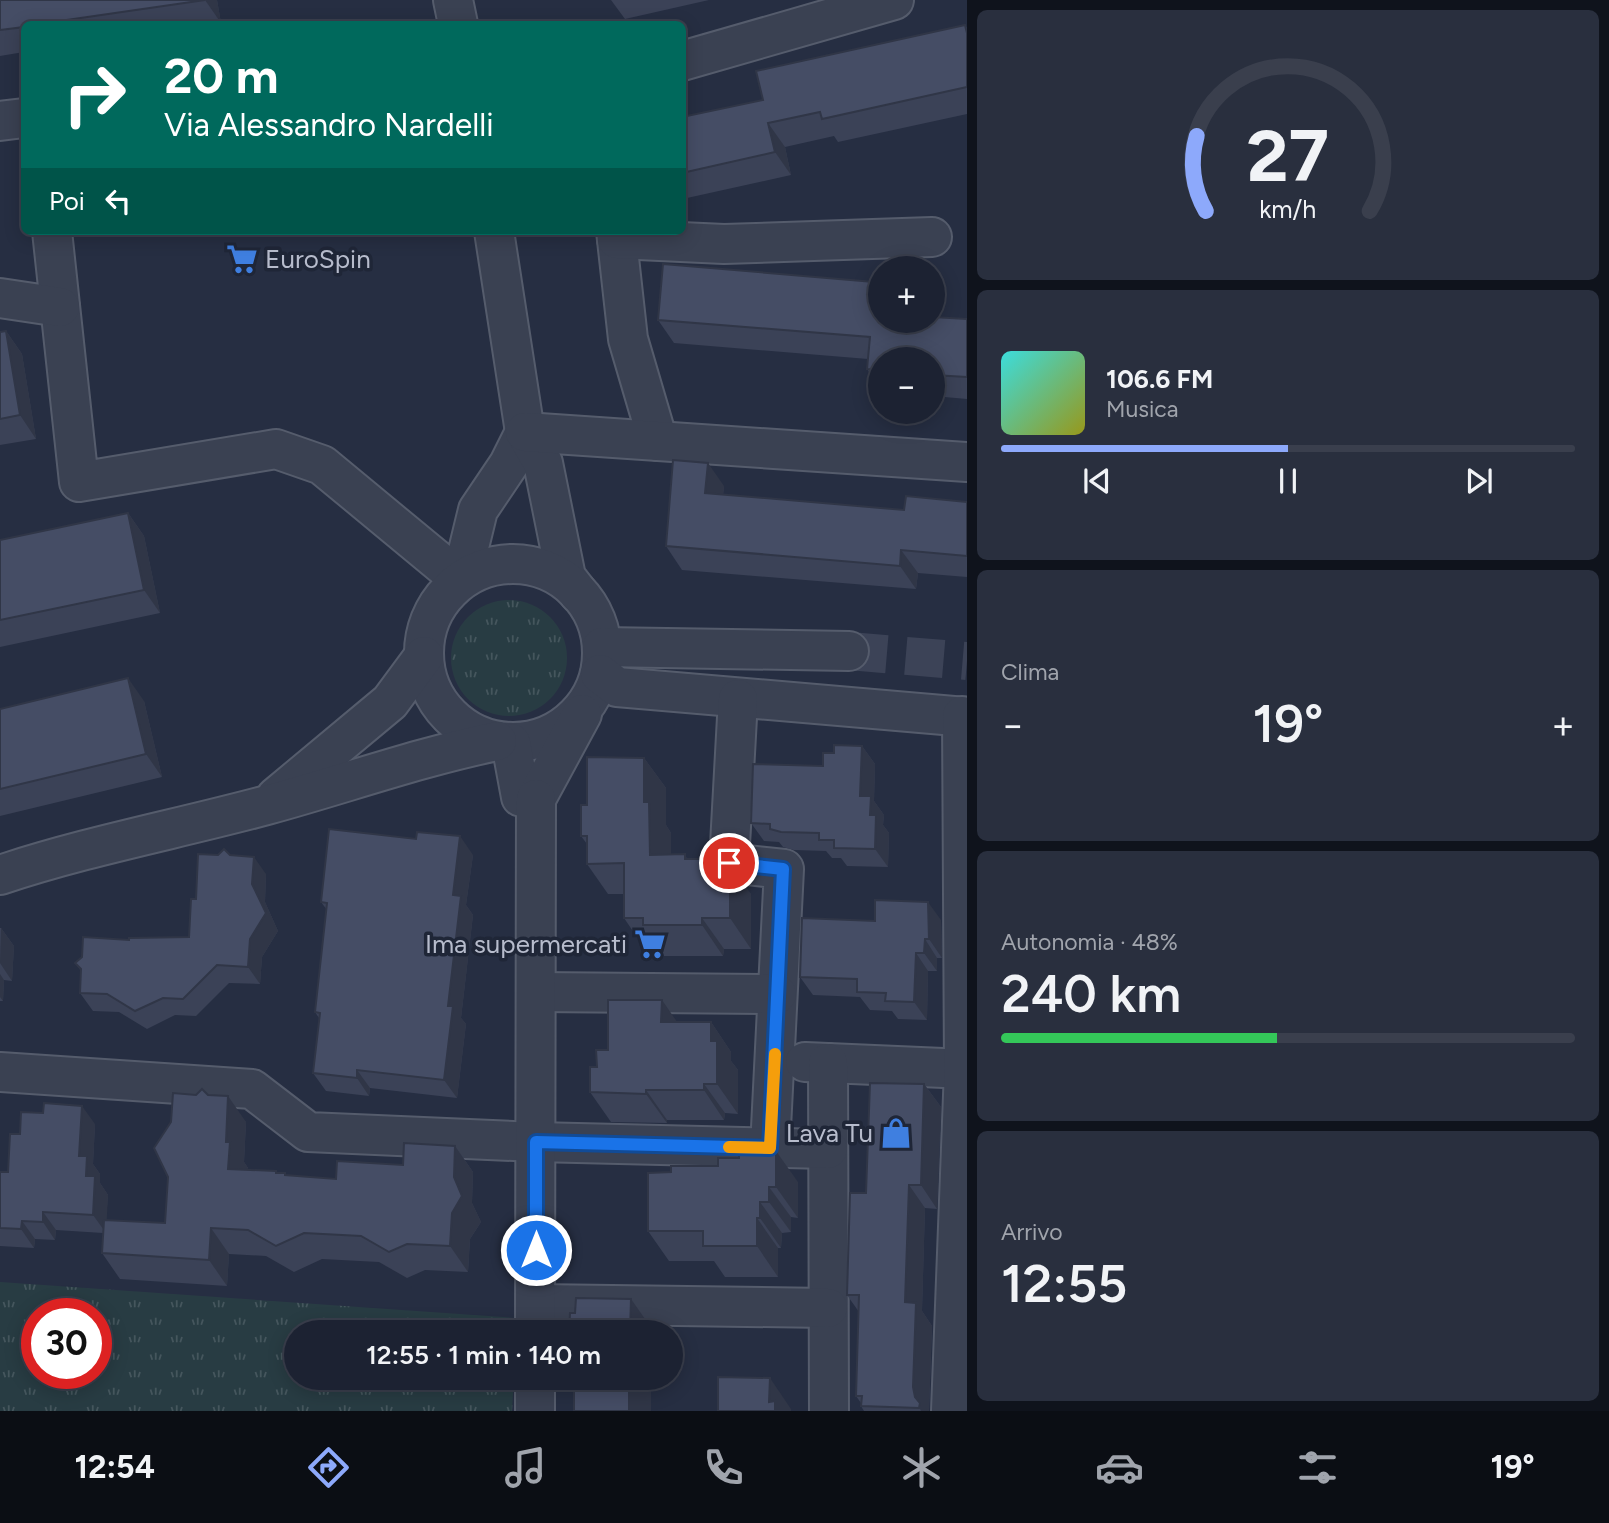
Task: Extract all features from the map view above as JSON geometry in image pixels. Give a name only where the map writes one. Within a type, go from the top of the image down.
[{"type":"street","points":[[453,0],[457,21]]},
{"type":"street","points":[[686,60],[894,0]]},
{"type":"street","points":[[0,121],[21,118]]},
{"type":"street","points":[[52,235],[79,482],[276,449],[322,465],[461,580]]},
{"type":"street","points":[[495,235],[525,432],[543,463],[566,577],[589,606],[600,629],[596,675],[536,799],[536,1318],[828,1308]]},
{"type":"street","points":[[658,441],[628,339],[616,235],[724,244],[932,237]]},
{"type":"street","points":[[0,298],[60,307]]},
{"type":"street","points":[[461,580],[478,510],[509,464],[525,432]]},
{"type":"street","points":[[525,432],[967,462]]},
{"type":"street","points":[[504,742],[462,726],[442,707],[430,687],[424,656],[426,631],[435,609],[461,580],[484,568],[508,564],[524,564],[554,574],[569,583],[589,606]]},
{"type":"street","points":[[596,675],[849,651]]},
{"type":"street","points":[[267,805],[311,765],[390,702],[424,656]]},
{"type":"street","points":[[596,675],[617,687],[964,716],[965,1069],[951,1411]]},
{"type":"street","points":[[0,874],[267,805],[451,750],[545,737],[572,721],[596,675]]},
{"type":"street","points":[[738,699],[729,863],[783,869],[770,1148]]},
{"type":"street","points":[[504,742],[521,797],[536,799]]},
{"type":"street","points":[[537,992],[778,994]]},
{"type":"street","points":[[775,1060],[965,1069]]},
{"type":"street","points":[[828,1063],[829,1411]]},
{"type":"street","points":[[0,1072],[252,1089],[308,1132],[536,1142],[828,1149]]},
{"type":"street","points":[[535,1390],[535,1411]]},
{"type":"green space","points":[[509,600],[531,605],[550,617],[562,636],[567,658],[562,680],[550,699],[531,711],[509,716],[487,711],[468,699],[456,680],[451,658],[456,636],[468,617],[487,605]]},
{"type":"green space","points":[[0,1282],[516,1318],[284,1320],[284,1390],[513,1390],[512,1411],[0,1411]]},
{"type":"building","points":[[0,0],[205,0],[60,21],[21,21],[21,27],[0,30]]},
{"type":"building","points":[[965,25],[967,33],[967,87],[822,119],[820,112],[768,123],[775,152],[686,172],[686,116],[763,100],[756,71]]},
{"type":"building","points":[[663,264],[868,281],[868,333],[945,333],[945,318],[967,319],[967,377],[945,376],[945,347],[869,347],[870,337],[658,320]]},
{"type":"building","points":[[6,331],[20,415],[0,419],[0,332]]},
{"type":"building","points":[[673,460],[708,463],[705,493],[904,510],[906,496],[967,502],[967,556],[901,550],[900,566],[666,546]]},
{"type":"building","points":[[128,513],[144,590],[0,620],[0,540]]},
{"type":"building","points":[[128,678],[146,754],[0,789],[0,709]]},
{"type":"building","points":[[834,745],[862,746],[860,796],[871,796],[870,815],[876,815],[875,849],[834,848],[834,840],[819,840],[819,833],[781,832],[770,829],[770,824],[751,823],[753,764],[823,766],[823,753],[834,753]]},
{"type":"building","points":[[587,757],[644,758],[644,802],[649,802],[650,855],[685,854],[685,859],[710,859],[710,864],[730,864],[730,918],[702,918],[702,925],[643,925],[643,918],[624,918],[624,863],[587,864],[587,836],[581,836],[581,805],[587,805]]},
{"type":"building","points":[[329,829],[416,839],[417,832],[460,836],[453,895],[461,896],[448,1006],[453,1006],[444,1080],[357,1070],[357,1078],[313,1073],[320,1013],[315,1012],[327,903],[321,902]]},
{"type":"building","points":[[224,849],[230,855],[254,857],[252,884],[266,913],[250,939],[248,967],[217,965],[183,999],[163,998],[135,1011],[107,994],[80,993],[81,969],[75,963],[82,957],[83,937],[129,940],[189,937],[191,899],[196,899],[198,854],[218,855]]},
{"type":"building","points":[[875,900],[928,902],[929,939],[925,939],[924,953],[916,953],[914,1002],[885,1001],[886,993],[857,992],[857,979],[800,977],[802,918],[875,921]]},
{"type":"building","points":[[608,1000],[662,1000],[661,1022],[711,1022],[711,1041],[717,1041],[717,1084],[704,1084],[704,1090],[646,1090],[646,1094],[590,1092],[590,1067],[597,1067],[596,1050],[608,1050]]},
{"type":"building","points":[[870,1083],[924,1084],[921,1185],[909,1185],[905,1302],[916,1303],[913,1387],[915,1397],[920,1403],[919,1408],[861,1406],[862,1396],[856,1396],[859,1295],[847,1295],[850,1193],[866,1193]]},
{"type":"building","points":[[202,1089],[208,1095],[228,1096],[228,1169],[276,1171],[285,1175],[336,1179],[337,1161],[403,1165],[404,1143],[455,1146],[454,1177],[462,1196],[452,1213],[450,1246],[407,1244],[389,1252],[361,1236],[304,1233],[276,1246],[248,1230],[211,1228],[209,1260],[102,1253],[104,1220],[165,1223],[168,1177],[154,1148],[171,1122],[173,1093],[196,1095]]},
{"type":"building","points":[[44,1103],[82,1106],[79,1156],[87,1156],[86,1176],[95,1176],[93,1215],[43,1212],[43,1222],[22,1221],[21,1229],[0,1228],[0,1172],[8,1172],[10,1134],[20,1134],[21,1112],[43,1113]]},
{"type":"building","points":[[739,1151],[776,1151],[776,1187],[769,1187],[769,1202],[760,1202],[757,1246],[703,1246],[703,1231],[648,1231],[648,1173],[671,1172],[671,1166],[718,1166],[718,1158],[739,1158]]},
{"type":"building","points":[[576,1298],[631,1299],[630,1320],[570,1320],[570,1313],[575,1313]]},
{"type":"building","points":[[718,1377],[770,1378],[769,1402],[775,1401],[775,1411],[718,1411]]},
{"type":"building","points":[[574,1390],[629,1390],[629,1411],[574,1411]]},
{"type":"tunnel","points":[[849,651],[967,661]]},
{"type":"slow traffic","points":[[729,1147],[770,1148],[775,1054]]},
{"type":"place","name":"EuroSpin","points":[[242,259]]},
{"type":"place","name":"Ima supermercati","points":[[650,944]]},
{"type":"place","name":"Lava Tu","points":[[896,1133]]},
{"type":"route","points":[[536,1250],[536,1142],[770,1148],[783,869],[729,863]]}]
